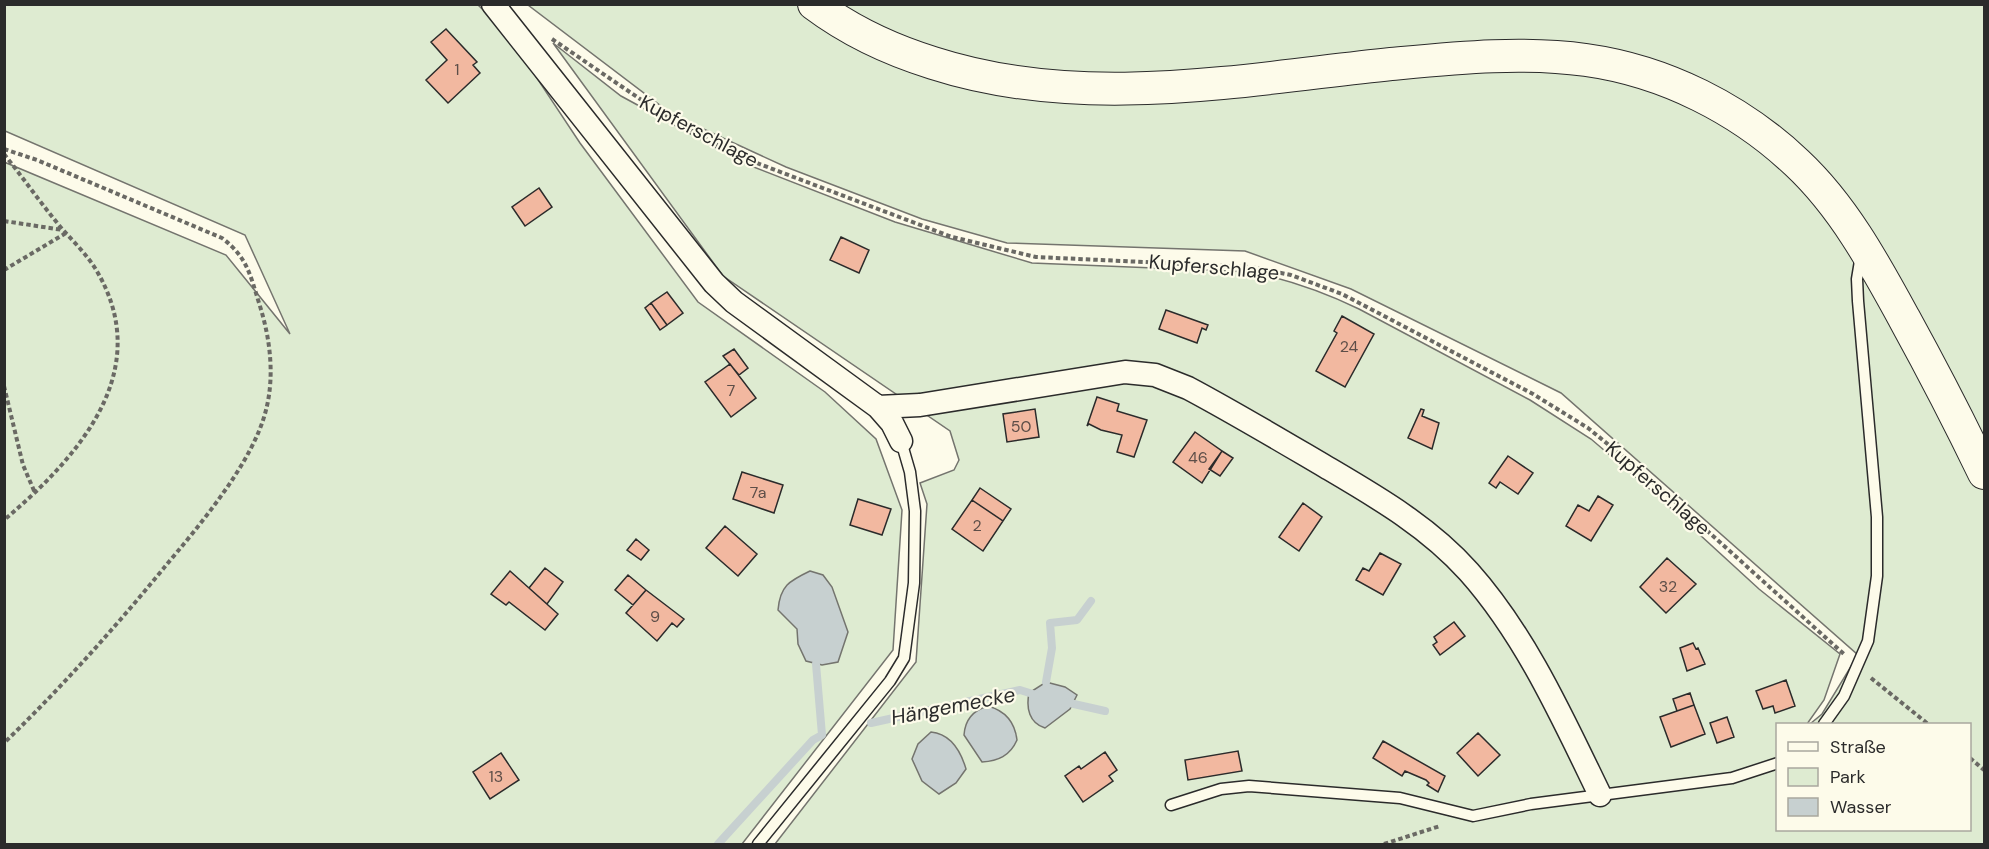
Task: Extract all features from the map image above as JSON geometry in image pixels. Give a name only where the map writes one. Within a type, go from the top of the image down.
[{"type":"main road","points":[[814,4],[871,39],[926,61],[1001,81],[1048,87],[1159,87],[1442,59],[1517,56],[1587,60],[1623,67],[1684,88],[1743,119],[1799,164],[1839,209],[1863,246],[1926,359],[1984,473]]},
{"type":"street","points":[[494,4],[714,283],[734,302],[878,407],[892,423],[901,441]]},
{"type":"street","points":[[878,407],[920,405],[1097,374],[1125,372],[1169,379],[1208,398],[1373,495],[1436,538],[1467,570],[1508,625],[1560,713],[1600,795]]},
{"type":"lane","points":[[1825,723],[1844,696],[1868,640],[1878,555],[1858,301],[1857,279],[1863,246]]},
{"type":"lane","points":[[758,844],[891,681],[904,658],[914,583],[915,511],[910,472],[901,441]]},
{"type":"lane","points":[[1171,806],[1221,789],[1249,786],[1400,798],[1473,816],[1531,804],[1732,778],[1776,764]]},
{"type":"path","name":"Kupferschlage","points":[[545,35],[662,114],[733,154],[952,237],[1019,255],[1036,257],[1147,260],[1260,268],[1310,281],[1352,298],[1533,394],[1605,441],[1857,667],[1927,723]]},
{"type":"path","points":[[4,149],[37,160],[222,237],[239,251],[247,265],[270,348],[268,389],[263,418],[256,436],[212,510],[100,644],[4,743]]},
{"type":"path","points":[[4,154],[94,267],[110,297],[117,322],[118,348],[112,384],[92,425],[65,463],[4,520]]},
{"type":"path","points":[[4,221],[65,232]]},
{"type":"path","points":[[4,270],[65,232]]},
{"type":"path","points":[[4,386],[23,465],[35,493]]},
{"type":"path","points":[[1971,759],[1984,770]]},
{"type":"path","points":[[1384,844],[1473,816]]},
{"type":"green space","points":[[5,5],[478,5],[507,33],[580,143],[698,302],[825,392],[876,439],[902,510],[893,650],[742,844],[5,844],[4,162],[226,255],[290,334],[245,235],[5,131]]},
{"type":"green space","points":[[528,5],[1984,5],[1984,844],[775,844],[916,662],[927,504],[920,483],[954,470],[959,460],[950,431],[723,276],[553,43],[621,96],[746,164],[895,222],[1032,263],[1252,272],[1293,283],[1359,309],[1530,400],[1591,439],[1652,491],[1759,589],[1840,654],[1824,700],[1808,723],[1776,723],[1776,831],[1971,831],[1971,723],[1811,723],[1822,714],[1858,655],[1561,393],[1351,289],[1245,251],[1007,243],[922,219],[786,167],[673,115]]},
{"type":"water","points":[[810,571],[823,575],[832,587],[848,632],[838,662],[822,665],[806,661],[798,644],[797,629],[778,610],[781,595],[787,585]]},
{"type":"water","points":[[1046,682],[1065,687],[1077,695],[1070,709],[1045,728],[1032,719],[1028,704],[1029,693]]},
{"type":"water","points":[[988,706],[1005,714],[1014,728],[1017,740],[1003,757],[982,762],[964,735],[971,716]]},
{"type":"water","points":[[931,732],[950,740],[961,756],[966,769],[956,783],[939,794],[922,781],[912,759],[918,744]]},
{"type":"building","points":[[446,29],[477,62],[473,65],[480,73],[448,103],[426,80],[447,60],[431,42]]},
{"type":"building","points":[[539,188],[552,207],[525,226],[512,207]]},
{"type":"building","points":[[841,237],[869,250],[859,273],[830,260]]},
{"type":"building","points":[[667,292],[683,313],[667,325],[651,303]]},
{"type":"building","points":[[651,303],[667,325],[660,330],[645,308]]},
{"type":"building","points":[[1166,310],[1208,325],[1206,330],[1202,328],[1197,343],[1159,329]]},
{"type":"building","points":[[1342,316],[1374,334],[1345,387],[1316,371],[1337,333],[1334,331]]},
{"type":"building","points":[[734,349],[748,368],[739,375],[723,356]]},
{"type":"building","points":[[730,364],[756,398],[731,417],[705,382]]},
{"type":"building","points":[[1097,397],[1119,404],[1117,411],[1147,420],[1134,457],[1117,452],[1122,435],[1101,430],[1089,424],[1087,426]]},
{"type":"building","points":[[1035,409],[1039,437],[1007,442],[1003,414]]},
{"type":"building","points":[[1421,409],[1424,410],[1422,416],[1439,423],[1432,449],[1408,438]]},
{"type":"building","points":[[1195,432],[1222,451],[1202,483],[1173,462]]},
{"type":"building","points":[[1222,451],[1233,458],[1220,476],[1209,469]]},
{"type":"building","points":[[1508,456],[1533,473],[1518,494],[1500,482],[1496,488],[1489,483]]},
{"type":"building","points":[[742,472],[783,485],[774,513],[733,499]]},
{"type":"building","points":[[980,488],[1011,509],[1003,521],[972,500]]},
{"type":"building","points":[[1598,496],[1613,505],[1591,541],[1566,526],[1578,505],[1589,511]]},
{"type":"building","points":[[858,499],[891,509],[882,535],[850,525]]},
{"type":"building","points":[[972,500],[1003,521],[983,551],[952,529]]},
{"type":"building","points":[[1303,503],[1322,517],[1299,551],[1279,537]]},
{"type":"building","points":[[725,526],[757,554],[738,576],[706,548]]},
{"type":"building","points":[[636,539],[649,550],[641,560],[627,550]]},
{"type":"building","points":[[1380,553],[1401,564],[1383,595],[1356,580],[1363,568],[1369,571]]},
{"type":"building","points":[[1667,558],[1696,584],[1666,613],[1640,587]]},
{"type":"building","points":[[545,568],[563,582],[547,604],[529,588]]},
{"type":"building","points":[[510,571],[558,614],[545,630],[509,602],[506,605],[491,594]]},
{"type":"building","points":[[628,575],[646,590],[633,605],[615,590]]},
{"type":"building","points":[[646,590],[684,619],[677,627],[672,623],[657,641],[626,613]]},
{"type":"building","points":[[1454,622],[1465,636],[1440,655],[1433,645],[1437,642],[1434,637]]},
{"type":"building","points":[[1693,643],[1696,649],[1698,648],[1705,664],[1687,671],[1680,648]]},
{"type":"building","points":[[1786,680],[1795,706],[1775,713],[1773,706],[1763,709],[1756,691]]},
{"type":"building","points":[[1690,693],[1694,705],[1677,711],[1673,699]]},
{"type":"building","points":[[1694,705],[1705,734],[1671,747],[1660,717]]},
{"type":"building","points":[[1727,717],[1734,737],[1717,743],[1710,723]]},
{"type":"building","points":[[1478,733],[1500,755],[1478,776],[1457,753]]},
{"type":"building","points":[[1383,741],[1445,776],[1438,792],[1427,785],[1429,783],[1426,780],[1405,771],[1402,776],[1373,758]]},
{"type":"building","points":[[1238,751],[1242,771],[1188,780],[1185,760]]},
{"type":"building","points":[[1105,752],[1117,770],[1109,776],[1113,781],[1083,802],[1065,776],[1079,766],[1081,769]]},
{"type":"building","points":[[501,753],[519,780],[490,799],[473,772]]},
{"type":"waterway","points":[[1046,682],[1052,648],[1050,623],[1077,620],[1091,601]]},
{"type":"waterway","name":"Hängemecke","points":[[718,844],[813,740],[822,735],[816,664]]},
{"type":"waterway","name":"Hängemecke","points":[[871,723],[1020,690],[1036,695]]},
{"type":"waterway","name":"Hängemecke","points":[[1065,702],[1105,711]]}]
